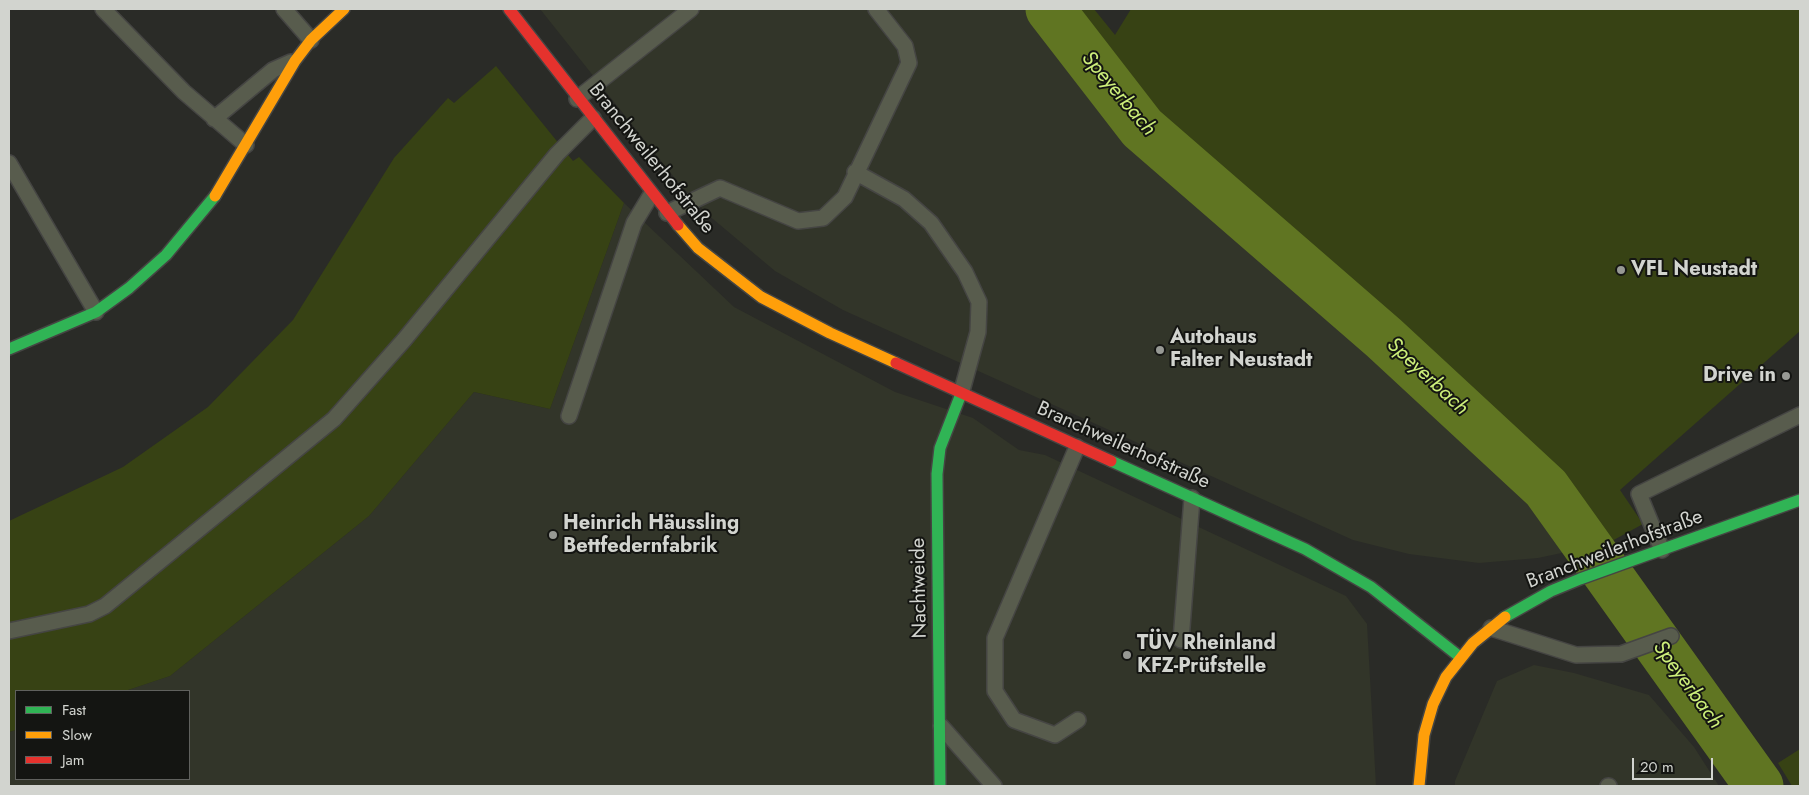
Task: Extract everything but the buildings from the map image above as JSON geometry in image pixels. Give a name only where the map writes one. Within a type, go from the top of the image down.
[{"type":"street","points":[[9,349],[96,312],[166,256],[215,196],[295,61],[312,40],[344,9]]},
{"type":"street","name":"Branchweilerhofstraße","points":[[509,9],[667,214],[698,248],[761,297],[830,333],[1077,447],[1305,549],[1340,567],[1371,587],[1460,657],[1491,628],[1529,602],[1580,579],[1800,500]]},
{"type":"street","name":"Nachtweide","points":[[940,786],[937,474],[940,448],[961,394]]},
{"type":"street","points":[[1419,786],[1424,735],[1433,704],[1446,677],[1460,657]]},
{"type":"lane","points":[[103,9],[214,119],[246,145]]},
{"type":"lane","points":[[284,9],[312,40]]},
{"type":"lane","points":[[577,99],[691,9]]},
{"type":"lane","points":[[667,214],[720,188],[798,221],[823,218],[845,197],[855,172],[909,63],[905,46],[876,9]]},
{"type":"lane","points":[[214,119],[273,70],[295,61]]},
{"type":"lane","points":[[9,631],[89,614],[105,606],[334,419],[404,340],[557,154],[593,118]]},
{"type":"lane","points":[[9,163],[96,312]]},
{"type":"lane","points":[[855,172],[904,199],[931,223],[965,272],[978,302],[978,332],[961,394]]},
{"type":"lane","points":[[569,416],[634,223],[651,194]]},
{"type":"lane","points":[[1662,550],[1639,494],[1800,415]]},
{"type":"lane","points":[[1077,447],[994,638],[995,691],[1014,720],[1055,735],[1078,720]]},
{"type":"lane","points":[[1181,640],[1192,498]]},
{"type":"lane","points":[[1491,628],[1576,655],[1621,654],[1672,636]]},
{"type":"lane","points":[[940,725],[994,786]]},
{"type":"shaded area","points":[[540,9],[1030,9],[1126,128],[1536,500],[1571,551],[1538,558],[1479,563],[1409,554],[1353,540],[843,310],[775,271],[707,214],[677,181]]},
{"type":"shaded area","points":[[624,203],[734,307],[895,392],[973,418],[1019,450],[1045,455],[1346,596],[1367,624],[1376,786],[9,786],[9,732],[15,730],[15,780],[190,780],[190,690],[128,690],[170,676],[369,516],[474,392],[550,409]]},
{"type":"shaded area","points":[[1534,665],[1574,673],[1649,695],[1694,747],[1719,786],[1455,786],[1455,781],[1497,681]]},
{"type":"green space","name":"VFL Neustadt","points":[[1030,9],[1094,9],[1115,35],[1131,9],[1800,9],[1800,331],[1620,490],[1643,524],[1610,542],[1571,551],[1536,500],[1126,128]]},
{"type":"green space","points":[[496,66],[573,161],[579,157],[624,203],[550,409],[474,392],[369,516],[170,676],[128,690],[15,690],[15,730],[9,732],[9,521],[123,467],[208,407],[293,320],[394,158],[448,98],[454,103]]},
{"type":"green space","points":[[1800,749],[1800,786],[1792,786],[1778,763]]},
{"type":"waterway","name":"Speyerbach","points":[[1050,9],[1142,128],[1384,338],[1546,488],[1759,786]]},
{"type":"traffic: fast","points":[[9,349],[96,312],[129,288],[166,255],[215,196]]},
{"type":"traffic: fast","points":[[940,786],[937,474],[940,448],[961,394]]},
{"type":"traffic: fast","points":[[1111,461],[1305,549],[1371,587],[1460,657]]},
{"type":"traffic: fast","points":[[1505,617],[1551,591],[1580,579],[1800,500]]},
{"type":"traffic: slow","points":[[215,196],[295,61],[311,40],[344,9]]},
{"type":"traffic: slow","points":[[678,225],[698,248],[761,297],[830,333],[896,363]]},
{"type":"traffic: slow","points":[[1419,786],[1424,735],[1433,704],[1446,677],[1473,643],[1505,617]]},
{"type":"traffic: jam","points":[[509,9],[678,225]]},
{"type":"traffic: jam","points":[[896,363],[1111,461]]},
{"type":"place","name":"VFL Neustadt","points":[[1621,270]]},
{"type":"place","name":"Autohaus Falter Neustadt","points":[[1160,350]]},
{"type":"place","name":"Drive in","points":[[1786,376]]},
{"type":"place","name":"Heinrich Häussling Bettfedernfabrik","points":[[553,535]]},
{"type":"place","name":"TÜV Rheinland KFZ-Prüfstelle","points":[[1127,655]]}]
